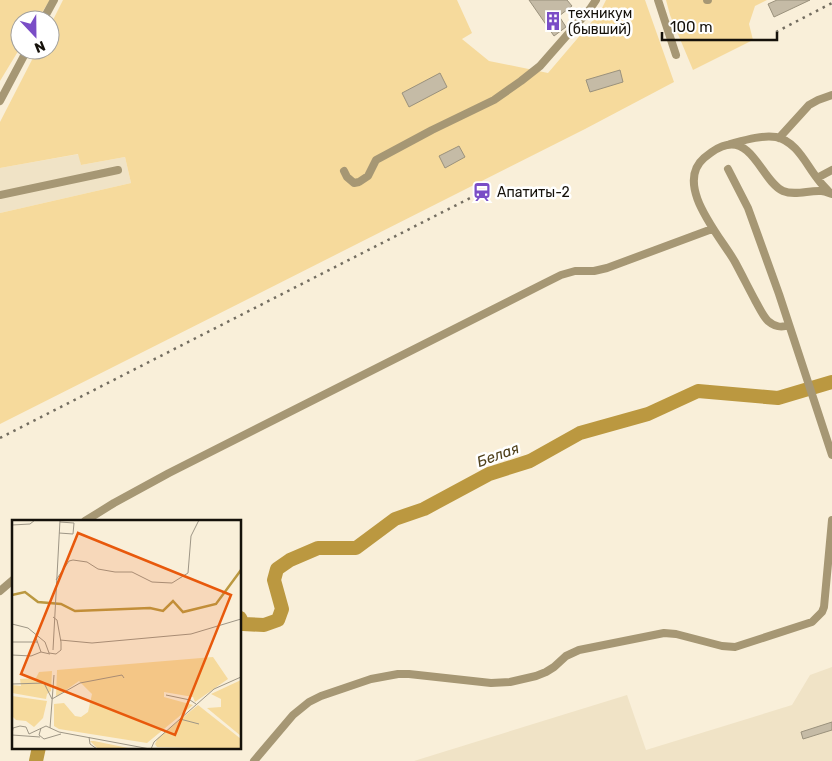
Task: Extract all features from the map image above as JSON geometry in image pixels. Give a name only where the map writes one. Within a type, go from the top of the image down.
[{"type":"street","points":[[344,171],[347,177],[354,183],[359,182],[368,176],[376,160],[494,100],[540,66],[596,0]]},
{"type":"street","points":[[658,0],[676,55]]},
{"type":"street","points":[[0,101],[3,89],[21,60]]},
{"type":"street","points":[[779,138],[809,105],[832,94]]},
{"type":"street","points":[[789,325],[774,326],[764,317],[733,259],[705,216],[694,185],[695,172],[699,163],[707,155],[728,144],[765,136],[779,138],[794,147],[831,194]]},
{"type":"street","points":[[728,144],[741,147],[751,154],[769,179],[782,191],[791,193],[821,191],[831,194]]},
{"type":"street","points":[[728,169],[748,208],[832,455]]},
{"type":"street","points":[[0,195],[118,170]]},
{"type":"street","points":[[817,178],[832,170]]},
{"type":"street","points":[[86,520],[169,473],[561,275],[575,271],[607,268],[712,229]]},
{"type":"street","points":[[254,761],[293,716],[308,702],[372,679],[409,674],[491,683],[510,682],[546,672],[566,656],[587,648],[671,633],[722,646],[735,647],[812,622],[822,612],[824,607],[832,520]]},
{"type":"street","points":[[0,591],[12,581]]},
{"type":"shaded area","points":[[0,0],[50,0],[44,10],[10,10],[10,60],[13,60],[0,81]]},
{"type":"shaded area","points":[[63,0],[457,0],[472,33],[462,39],[489,61],[548,73],[600,12],[606,0],[645,0],[674,82],[585,129],[0,424],[0,213],[131,183],[125,157],[81,165],[78,154],[0,168],[0,122],[32,60],[60,60],[60,10],[58,10]]},
{"type":"shaded area","points":[[666,0],[767,0],[755,6],[749,24],[753,40],[693,70],[670,15]]},
{"type":"shaded area","points":[[79,154],[81,165],[125,157],[131,183],[0,213],[0,168]]},
{"type":"shaded area","points":[[832,667],[832,761],[414,761],[627,695],[646,750],[792,705],[810,675]]},
{"type":"building","name":"техникум (бывший)","points":[[529,0],[567,0],[572,6],[559,16],[566,27],[554,36]]},
{"type":"building","points":[[777,0],[810,0],[774,17],[768,4]]},
{"type":"building","points":[[620,70],[623,82],[590,92],[586,80]]},
{"type":"building","points":[[440,73],[447,87],[409,107],[402,93]]},
{"type":"building","points":[[459,146],[465,157],[445,168],[439,156]]},
{"type":"building","points":[[832,722],[832,730],[803,739],[801,732]]},
{"type":"waterway","name":"Белая","points":[[241,620],[243,624],[264,625],[278,620],[282,609],[274,580],[277,569],[290,560],[318,548],[356,548],[395,519],[424,509],[489,474],[530,461],[580,433],[648,414],[698,391],[778,398],[832,382]]},
{"type":"waterway","name":"Белая","points":[[36,761],[39,748]]},
{"type":"railway","points":[[776,32],[832,3]]},
{"type":"railway","points":[[0,438],[482,192]]},
{"type":"place","name":"техникум (бывший)","points":[[553,21]]},
{"type":"place","name":"Апатиты-2","points":[[482,192]]}]
